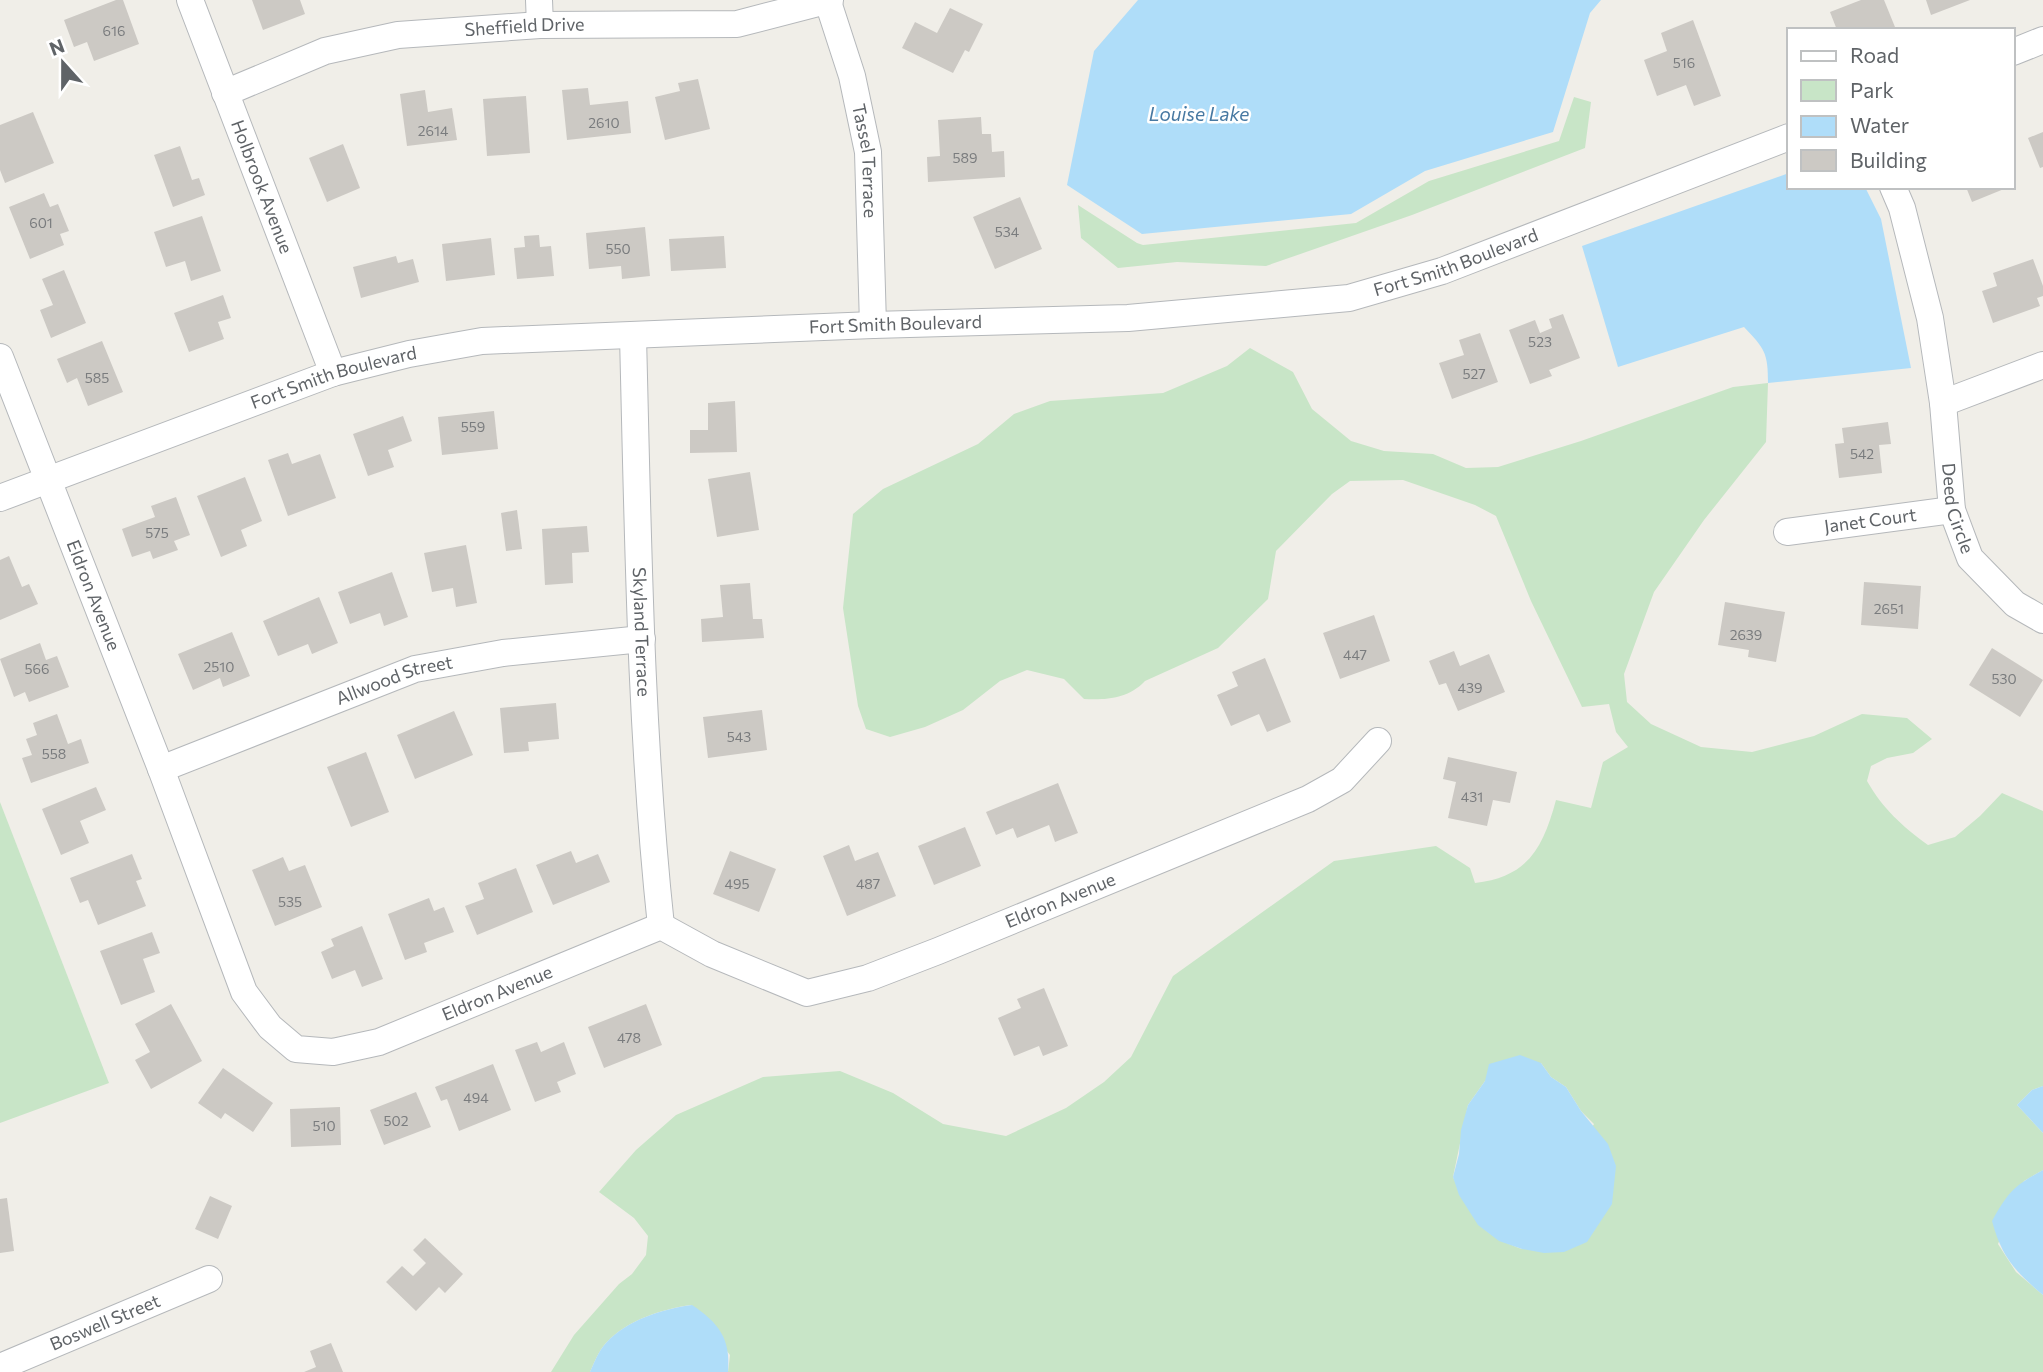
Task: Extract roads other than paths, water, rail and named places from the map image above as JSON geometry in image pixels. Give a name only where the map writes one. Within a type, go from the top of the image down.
[{"type":"street","name":"Holbrook Avenue","points":[[190,0],[333,373]]},
{"type":"street","name":"Sheffield Drive","points":[[225,93],[325,51],[398,35],[539,12],[737,24],[829,1]]},
{"type":"street","name":"Tassel Terrace","points":[[829,1],[852,76],[868,152],[873,325]]},
{"type":"street","points":[[2015,51],[2043,40]]},
{"type":"street","name":"Fort Smith Boulevard","points":[[0,498],[333,373],[409,354],[482,341],[1128,318],[1349,298],[1442,271],[1787,138]]},
{"type":"street","name":"Deed Circle","points":[[1894,189],[1902,208],[1930,318],[1943,404],[1952,510],[1970,558],[2015,604],[2043,620]]},
{"type":"street","name":"Skyland Terrace","points":[[633,336],[651,833],[661,926]]},
{"type":"street","name":"Eldron Avenue","points":[[0,358],[161,769],[244,992],[270,1027],[296,1049],[333,1052],[379,1042],[661,926],[712,954],[807,993],[869,978],[1308,799],[1342,780],[1378,741]]},
{"type":"street","points":[[1943,404],[2043,365]]},
{"type":"street","name":"Janet Court","points":[[1787,532],[1952,510]]},
{"type":"street","name":"Allwood Street","points":[[161,769],[415,669],[503,653],[642,639]]},
{"type":"street","name":"Boswell Street","points":[[0,1367],[209,1279]]},
{"type":"water","name":"Louise Lake","points":[[1138,0],[1601,0],[1590,13],[1553,132],[1425,171],[1351,214],[1142,234],[1067,185],[1094,51]]},
{"type":"water","points":[[1787,174],[1787,189],[1866,189],[1881,219],[1911,368],[1768,383],[1764,352],[1744,327],[1618,367],[1582,246]]},
{"type":"water","points":[[1520,1055],[1541,1063],[1551,1077],[1566,1087],[1581,1111],[1608,1144],[1616,1166],[1612,1204],[1587,1242],[1564,1252],[1544,1253],[1499,1241],[1478,1225],[1459,1195],[1453,1177],[1468,1105],[1485,1081],[1489,1064]]},
{"type":"water","points":[[2043,1086],[2043,1133],[2017,1105],[2032,1090]]},
{"type":"water","points":[[2043,1170],[2043,1295],[2011,1263],[2000,1245],[1992,1221],[2013,1191]]},
{"type":"water","points":[[692,1305],[709,1318],[721,1333],[727,1350],[728,1372],[590,1372],[603,1346],[624,1328],[657,1313]]}]
